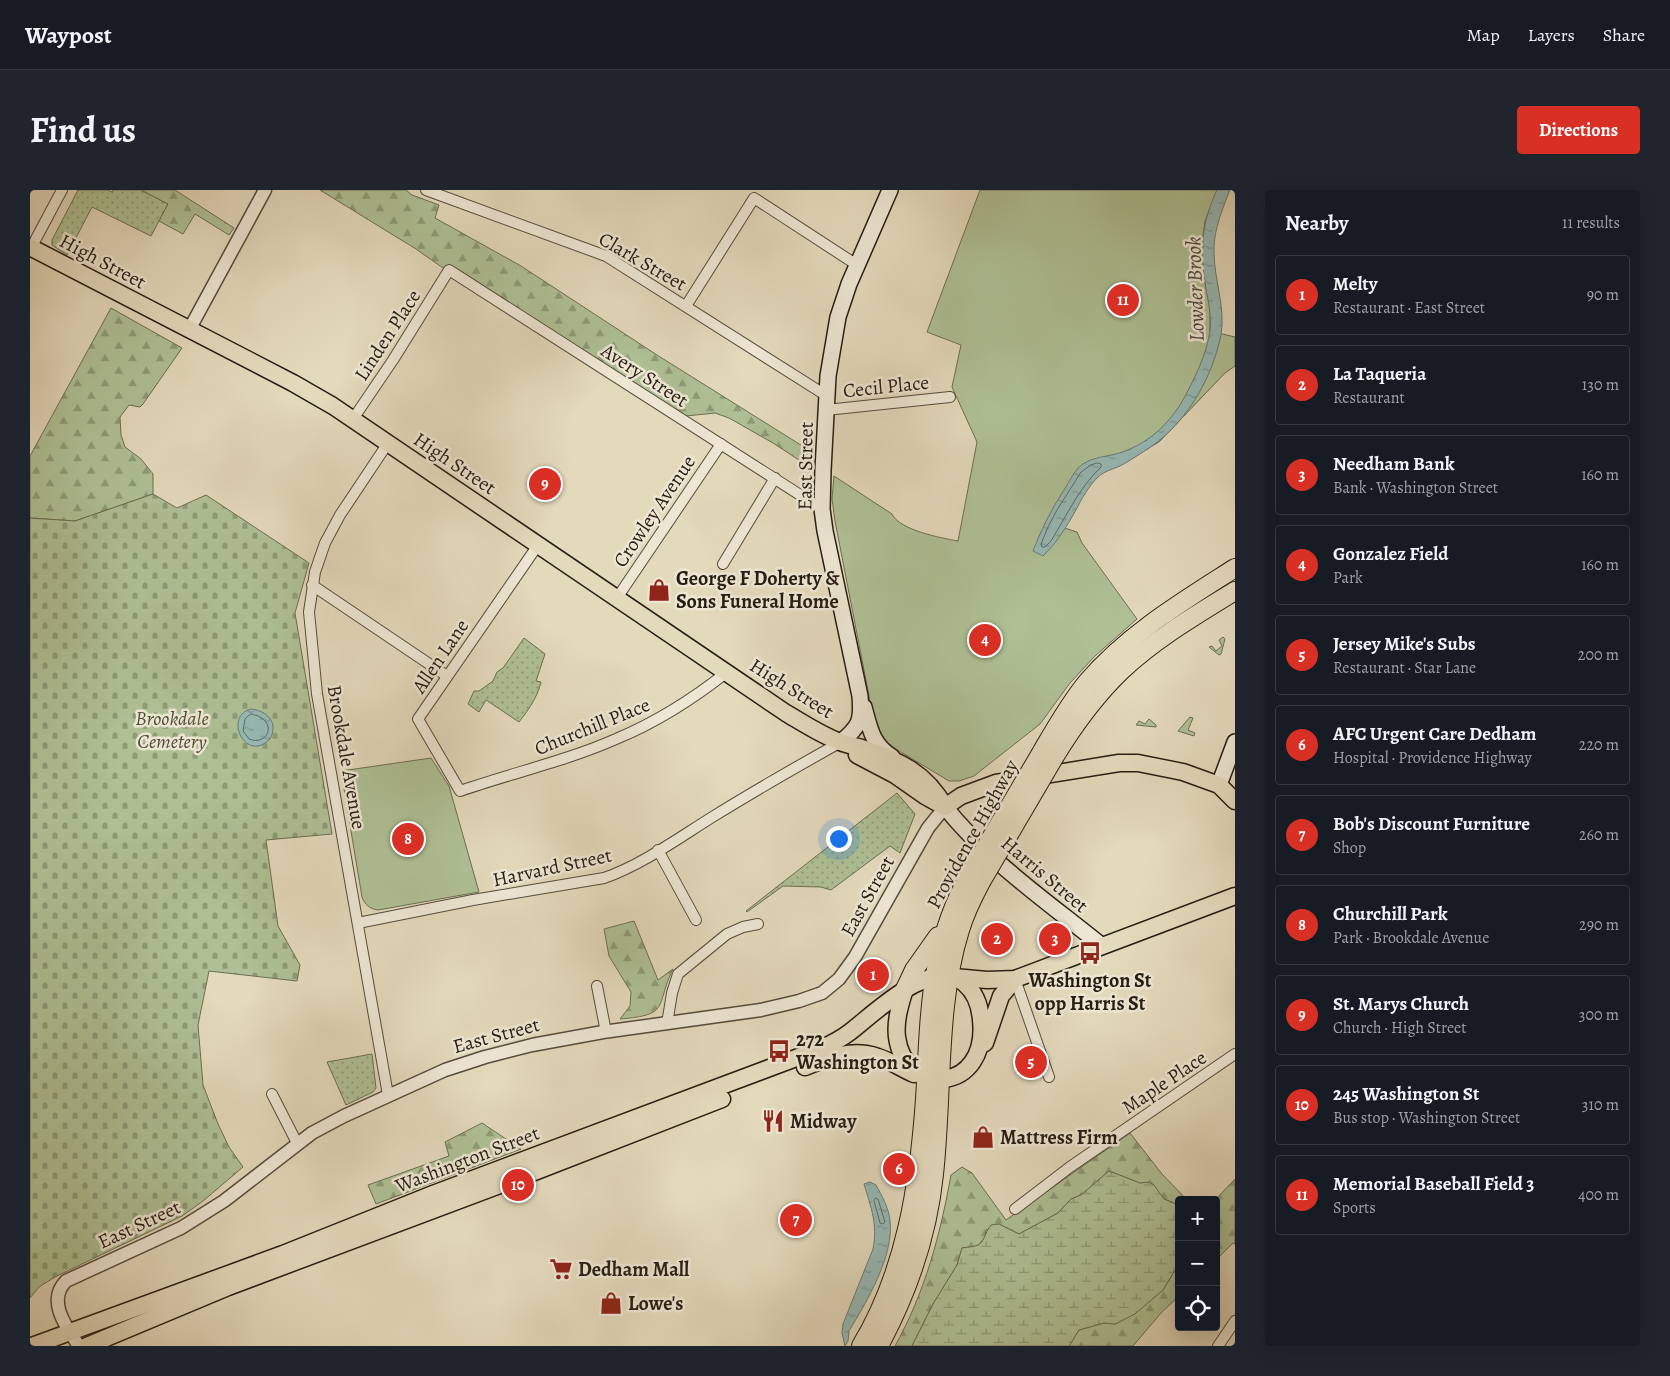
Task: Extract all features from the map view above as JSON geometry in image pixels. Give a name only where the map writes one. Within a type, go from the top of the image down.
[{"type":"highway","name":"Providence Highway","points":[[880,1346],[903,1296],[926,1226],[934,1175],[934,1078],[946,926],[958,896],[976,877],[1048,754],[1075,698],[1094,674],[1114,653],[1161,616],[1235,568]]},
{"type":"highway","name":"Providence Highway","points":[[1048,754],[1123,670],[1160,640],[1233,593]]},
{"type":"highway","name":"Providence Highway","points":[[942,977],[960,929],[976,877]]},
{"type":"highway","points":[[905,989],[914,970],[946,926]]},
{"type":"highway","name":"Providence Highway","points":[[861,1346],[887,1292],[900,1258],[909,1224],[934,1078]]},
{"type":"main road","name":"East Street","points":[[841,742],[853,732],[859,724],[862,715],[860,696],[829,552],[822,509],[827,403],[835,331],[842,301],[890,190]]},
{"type":"main road","name":"High Street","points":[[30,248],[293,383],[353,419],[798,720],[841,742],[866,749],[904,765],[929,783],[945,807]]},
{"type":"main road","points":[[860,696],[879,748],[904,765]]},
{"type":"main road","name":"High Street","points":[[841,742],[854,754],[895,775],[925,796],[945,807]]},
{"type":"main road","points":[[1219,786],[1235,742]]},
{"type":"main road","points":[[945,807],[961,796],[996,783],[1120,763],[1138,763],[1183,772],[1219,786],[1235,801]]},
{"type":"main road","name":"Harris Street","points":[[945,807],[958,824],[996,860],[1102,946]]},
{"type":"main road","points":[[942,977],[987,980],[1015,979],[1235,896]]},
{"type":"main road","points":[[942,977],[957,978],[970,989],[979,1009],[982,1026],[981,1036],[978,1052],[972,1064]]},
{"type":"main road","name":"Washington Street","points":[[32,1346],[283,1254],[433,1194],[820,1049],[837,1041],[905,989],[918,982],[942,977]]},
{"type":"main road","points":[[905,989],[897,1022],[899,1048],[911,1068],[934,1078],[957,1075],[972,1064],[984,1046],[1001,996],[1015,979]]},
{"type":"main road","name":"Washington Street","points":[[86,1346],[228,1287],[529,1174],[825,1059],[848,1054],[866,1053],[934,1078]]},
{"type":"street","points":[[30,248],[62,190]]},
{"type":"street","points":[[189,330],[265,190]]},
{"type":"street","name":"Clark Street","points":[[426,190],[599,253],[686,306],[827,403]]},
{"type":"street","points":[[686,306],[754,198],[857,265]]},
{"type":"street","name":"Linden Place","points":[[353,419],[450,270]]},
{"type":"street","name":"Avery Street","points":[[450,270],[822,509]]},
{"type":"street","name":"Cecil Place","points":[[827,403],[950,397]]},
{"type":"street","name":"Brookdale Avenue","points":[[388,443],[332,527],[319,557],[312,585],[309,612],[317,694],[388,1095]]},
{"type":"street","name":"Crowley Avenue","points":[[617,598],[721,444]]},
{"type":"street","points":[[723,564],[775,478]]},
{"type":"street","name":"Allen Lane","points":[[460,791],[418,719],[538,545]]},
{"type":"street","points":[[312,585],[446,676]]},
{"type":"street","name":"Churchill Place","points":[[460,791],[616,740],[682,706],[727,672]]},
{"type":"street","name":"Harvard Street","points":[[358,923],[473,900],[604,878],[625,870],[757,790],[841,742]]},
{"type":"street","name":"East Street","points":[[79,1346],[59,1310],[59,1292],[68,1280],[154,1242],[188,1224],[224,1201],[297,1143],[327,1124],[445,1070],[485,1056],[549,1041],[784,1006],[811,998],[831,986],[839,979],[855,957],[928,828],[945,807]]},
{"type":"street","points":[[658,850],[696,920]]},
{"type":"street","points":[[667,1024],[672,993],[678,974],[727,934],[743,927],[758,924]]},
{"type":"street","points":[[1015,979],[1049,1077]]},
{"type":"street","points":[[597,986],[606,1032]]},
{"type":"street","name":"Maple Place","points":[[1015,1209],[1070,1167],[1235,1054]]},
{"type":"street","points":[[272,1094],[297,1143]]},
{"type":"street","points":[[1218,1346],[1235,1321]]},
{"type":"green space","points":[[78,190],[108,190],[112,192],[113,190],[141,190],[168,204],[151,236],[92,207],[67,255],[52,245],[52,240]]},
{"type":"green space","points":[[141,190],[175,190],[234,228],[229,235],[195,214],[183,234],[159,221],[168,204]]},
{"type":"green space","points":[[320,190],[406,190],[412,195],[439,205],[435,218],[521,266],[657,355],[804,447],[807,455],[799,460],[729,418],[715,413],[686,416],[459,270],[448,266],[443,268],[416,249]]},
{"type":"green space","points":[[980,190],[1217,190],[1205,221],[1201,248],[1210,308],[1210,331],[1235,337],[1235,366],[1225,373],[1159,442],[1120,465],[1072,483],[1049,523],[1077,532],[1082,543],[1137,619],[1095,656],[1070,683],[1040,724],[974,776],[959,781],[949,781],[896,749],[879,736],[871,706],[832,499],[834,476],[892,514],[903,525],[921,532],[958,541],[977,442],[952,387],[961,345],[927,332]]},
{"type":"green space","points":[[111,308],[182,348],[143,404],[140,407],[129,405],[120,417],[121,435],[125,447],[141,459],[153,474],[153,494],[75,521],[30,518],[30,456]]},
{"type":"green space","name":"Brookdale Cemetery","points":[[153,494],[177,508],[206,495],[309,563],[295,613],[332,834],[266,840],[278,926],[300,965],[297,981],[209,971],[198,1025],[203,1085],[229,1147],[243,1167],[182,1216],[55,1277],[39,1287],[30,1298],[30,518],[75,521]]},
{"type":"green space","points":[[1223,637],[1225,639],[1221,654],[1219,655],[1209,647],[1212,646],[1216,651],[1222,646],[1219,640]]},
{"type":"green space","points":[[524,638],[545,654],[536,681],[541,682],[532,703],[519,722],[486,700],[479,712],[468,704],[474,691],[479,691],[493,681],[497,672],[503,668]]},
{"type":"green space","points":[[1190,717],[1193,718],[1188,730],[1195,733],[1194,736],[1178,731]]},
{"type":"green space","points":[[1149,719],[1156,727],[1136,725],[1139,721],[1145,724]]},
{"type":"green space","points":[[431,758],[449,786],[479,892],[378,910],[373,909],[366,904],[362,897],[341,771]]},
{"type":"green space","points":[[897,793],[915,814],[900,853],[890,846],[831,890],[821,887],[783,886],[746,911]]},
{"type":"green space","points":[[634,921],[658,980],[673,969],[662,1000],[654,1011],[647,1015],[620,1019],[630,1006],[631,992],[609,956],[604,929]]},
{"type":"green space","points":[[372,1054],[376,1088],[373,1092],[346,1105],[327,1062]]},
{"type":"green space","points":[[482,1123],[521,1149],[376,1204],[368,1185],[449,1156],[445,1142]]},
{"type":"green space","points":[[1130,1133],[1162,1174],[1183,1196],[1175,1196],[1175,1203],[1164,1199],[1140,1183],[1109,1171],[1081,1195],[1071,1199],[1058,1213],[1019,1234],[999,1224],[986,1230],[985,1237],[978,1246],[962,1248],[957,1265],[933,1304],[912,1346],[895,1346],[915,1305],[930,1263],[942,1220],[951,1175],[962,1167],[972,1173],[1006,1220]]},
{"type":"green space","points":[[1109,1171],[1140,1183],[1149,1182],[1154,1185],[1164,1199],[1175,1203],[1175,1270],[1163,1290],[1135,1314],[1115,1324],[1104,1323],[1079,1330],[1069,1346],[912,1346],[933,1304],[957,1265],[962,1248],[980,1244],[991,1225],[999,1224],[1019,1234],[1058,1213],[1071,1199],[1081,1195]]},
{"type":"green space","points":[[1235,1179],[1235,1244],[1233,1243],[1220,1256],[1220,1196]]},
{"type":"green space","points":[[1175,1270],[1175,1300],[1133,1346],[1069,1346],[1079,1330],[1104,1323],[1115,1324],[1142,1308],[1149,1300],[1163,1290]]},
{"type":"water","points":[[1217,190],[1230,190],[1219,219],[1214,241],[1215,270],[1221,303],[1222,324],[1216,352],[1203,386],[1183,416],[1158,442],[1126,463],[1105,472],[1093,482],[1062,532],[1043,556],[1033,551],[1052,510],[1078,468],[1091,460],[1127,450],[1156,433],[1178,408],[1196,374],[1210,331],[1210,312],[1203,270],[1203,247],[1205,224]]},
{"type":"water","points":[[251,709],[262,712],[270,718],[272,723],[270,739],[261,745],[253,746],[246,742],[238,728],[239,720],[243,713]]},
{"type":"water","points":[[870,1182],[876,1185],[887,1207],[890,1221],[888,1249],[878,1278],[849,1331],[848,1341],[845,1346],[842,1333],[843,1324],[873,1249],[874,1224],[864,1184]]},
{"type":"place","name":"Memorial Baseball Field 3","points":[[1123,300]]},
{"type":"place","name":"St. Marys Church","points":[[545,484]]},
{"type":"place","name":"George F Doherty & Sons Funeral Home","points":[[659,590]]},
{"type":"place","name":"Gonzalez Field","points":[[985,640]]},
{"type":"place","name":"Churchill Park","points":[[408,839]]},
{"type":"place","name":"La Taqueria","points":[[997,939]]},
{"type":"place","name":"Needham Bank","points":[[1055,939]]},
{"type":"place","name":"Washington St opp Harris St","points":[[1090,953]]},
{"type":"place","name":"Melty","points":[[873,975]]},
{"type":"place","name":"272 Washington St","points":[[779,1051]]},
{"type":"place","name":"Jersey Mike's Subs","points":[[1031,1062]]},
{"type":"place","name":"Midway","points":[[773,1121]]},
{"type":"place","name":"Mattress Firm","points":[[983,1137]]},
{"type":"place","name":"AFC Urgent Care Dedham","points":[[899,1169]]},
{"type":"place","name":"245 Washington St","points":[[518,1185]]},
{"type":"place","name":"Bob's Discount Furniture","points":[[796,1220]]},
{"type":"place","name":"Dedham Mall","points":[[561,1269]]},
{"type":"place","name":"Lowe's","points":[[611,1303]]},
{"type":"water label","name":"Lowder Brook","points":[[1195,289]]}]
